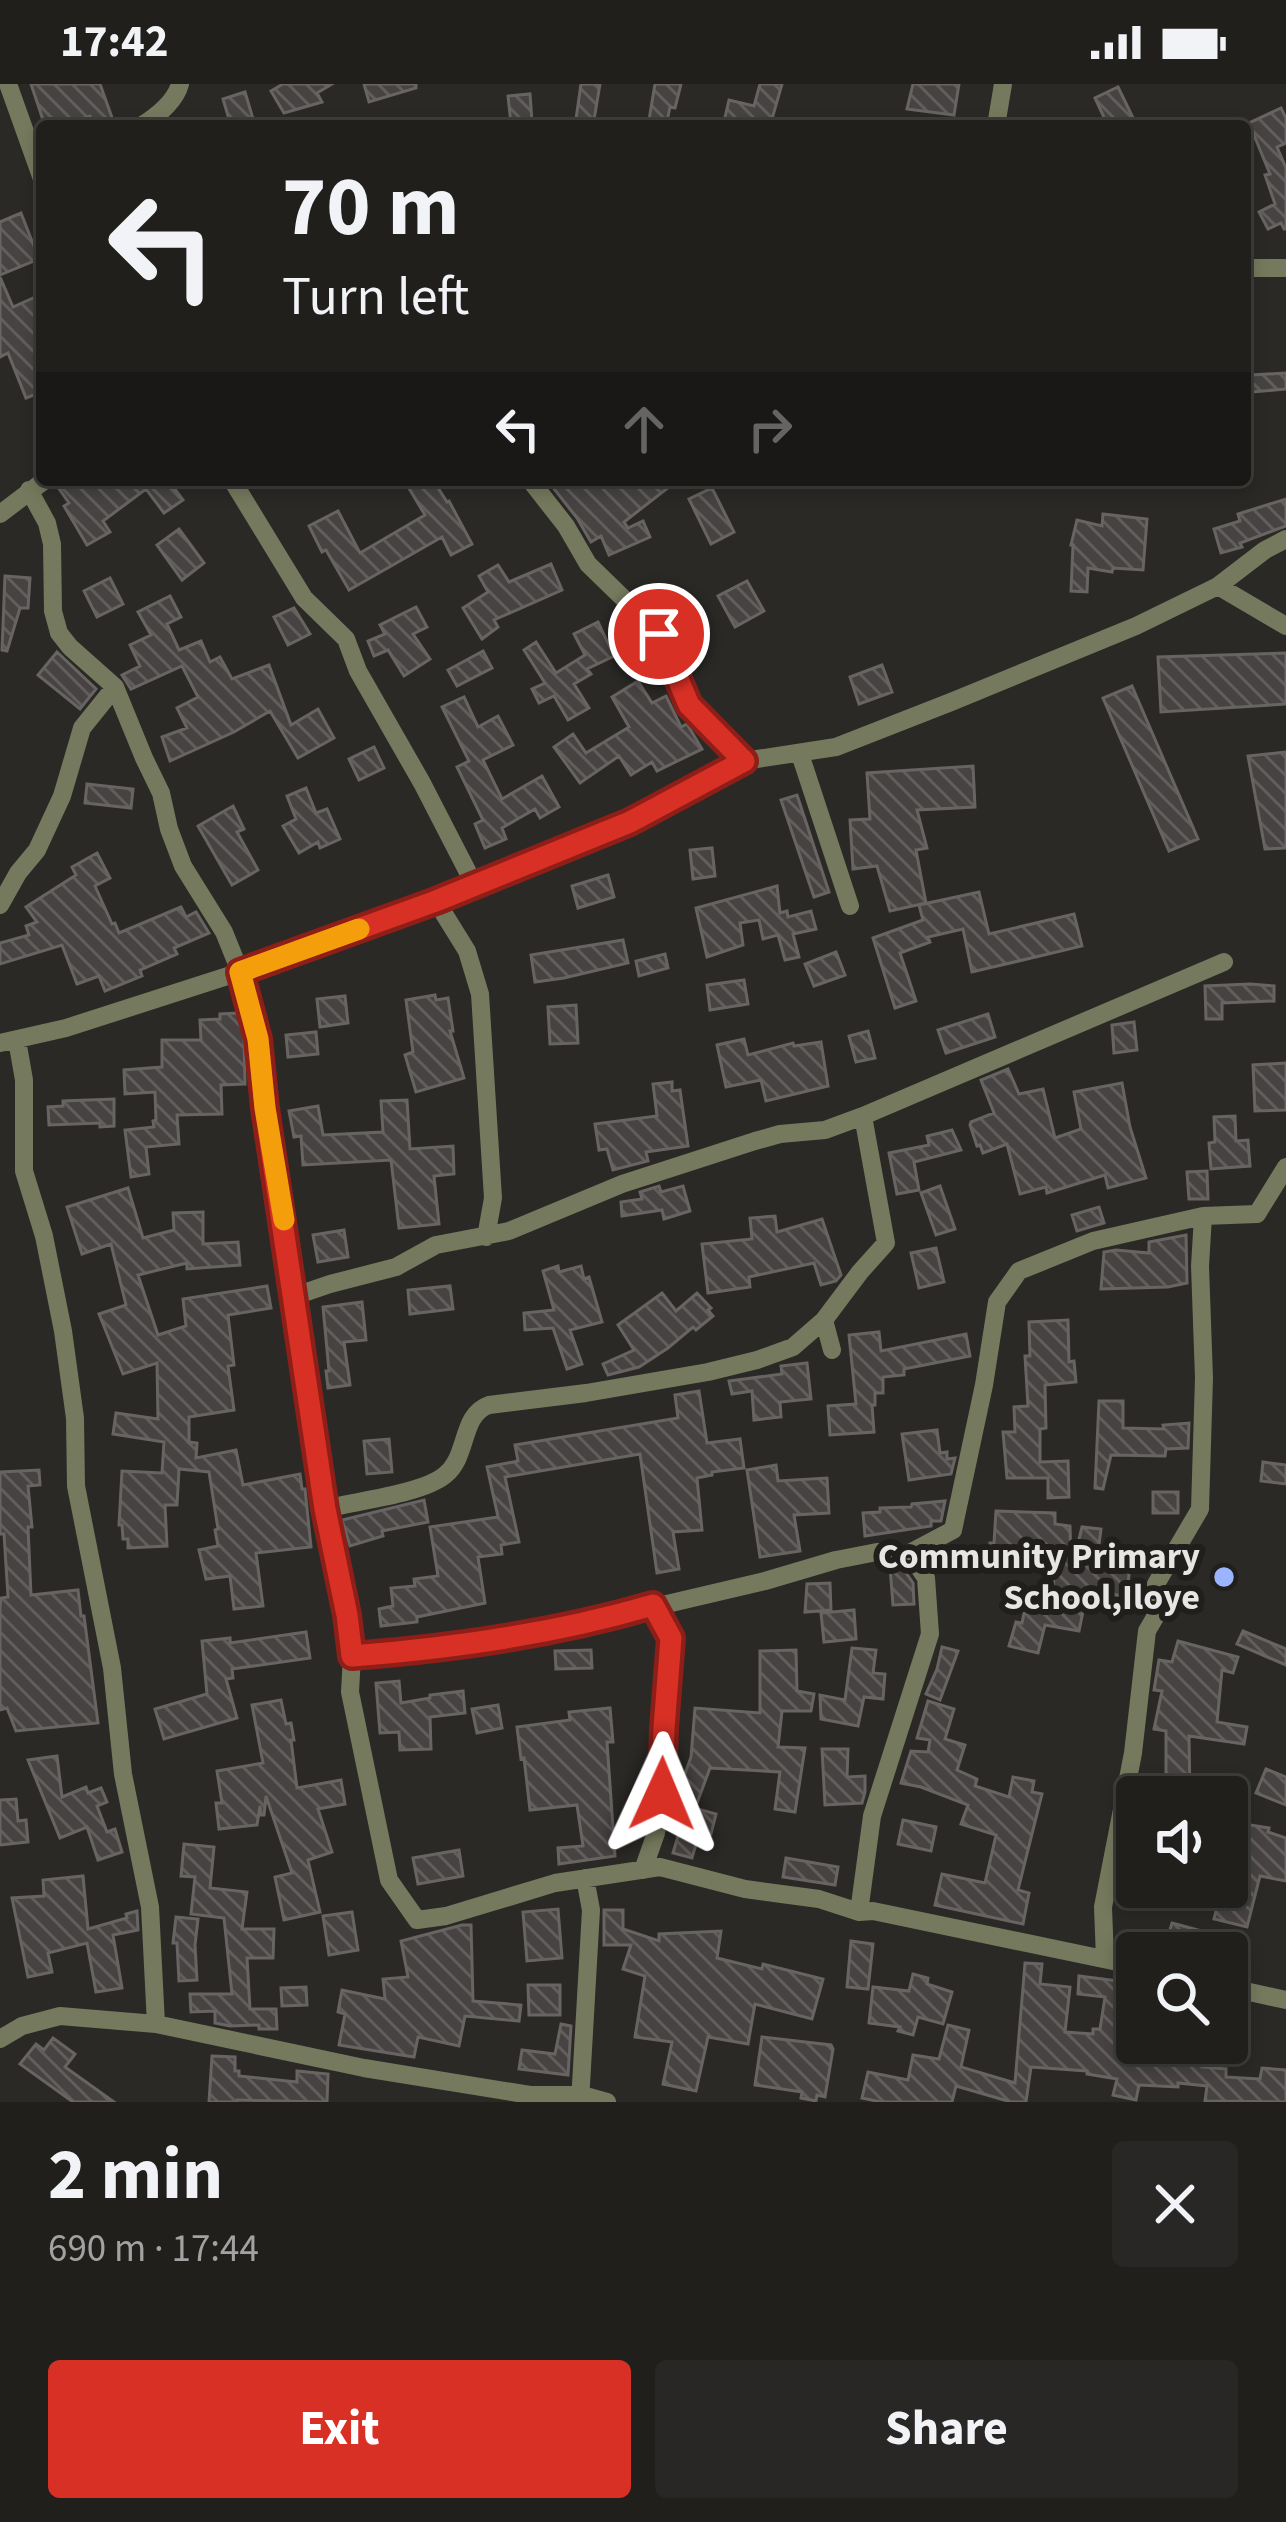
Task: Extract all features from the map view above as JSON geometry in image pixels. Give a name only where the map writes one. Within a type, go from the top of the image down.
[{"type":"street","points":[[8,84],[36,157]]},
{"type":"street","points":[[151,120],[180,84]]},
{"type":"street","points":[[997,120],[1003,84]]},
{"type":"street","points":[[1251,268],[1286,268]]},
{"type":"street","points":[[0,514],[36,486]]},
{"type":"street","points":[[37,486],[52,544],[53,611],[59,633],[115,687],[161,793],[183,866],[224,932],[258,1039],[325,1509],[347,1615],[350,1692],[388,1880],[417,1920],[446,1916],[555,1883],[661,1868],[745,1889],[819,1899],[859,1912],[873,1911],[1116,1961]]},
{"type":"street","points":[[236,486],[304,598],[346,639],[365,684],[474,884]]},
{"type":"street","points":[[535,486],[588,564],[659,634],[689,705],[744,761]]},
{"type":"street","points":[[156,2024],[150,1907],[123,1774],[112,1668],[76,1486],[76,1418],[63,1331],[44,1236],[24,1171],[24,1080],[9,1041],[66,1028],[240,972],[436,901],[630,822],[744,761],[836,747],[951,702],[1136,626],[1218,586],[1286,539]]},
{"type":"street","points":[[1218,586],[1286,626]]},
{"type":"street","points":[[0,904],[38,850],[62,796],[82,728],[115,687]]},
{"type":"street","points":[[800,754],[850,907]]},
{"type":"street","points":[[436,901],[467,951],[480,994],[493,1198],[486,1238]]},
{"type":"street","points":[[295,1296],[396,1267],[436,1245],[509,1231],[622,1184],[755,1141],[826,1130],[1224,962]]},
{"type":"street","points":[[325,1509],[419,1488],[444,1477],[459,1460],[478,1409],[688,1376],[794,1347],[824,1320],[886,1244],[863,1116]]},
{"type":"street","points":[[906,1555],[953,1530],[998,1302],[1019,1271],[1093,1240],[1203,1216],[1257,1214],[1286,1167]]},
{"type":"street","points":[[493,1198],[509,1231]]},
{"type":"street","points":[[1106,1959],[1103,1907],[1133,1753],[1147,1631],[1161,1607],[1156,1584],[1200,1509],[1203,1216]]},
{"type":"street","points":[[824,1320],[832,1350]]},
{"type":"street","points":[[352,1656],[539,1634],[836,1560],[877,1552],[906,1555],[926,1578],[930,1634],[872,1816],[859,1912]]},
{"type":"street","points":[[643,1870],[656,1833],[662,1794],[671,1638],[653,1605]]},
{"type":"street","points":[[581,2098],[591,1910],[585,1878]]},
{"type":"street","points":[[1248,1992],[1286,2000]]},
{"type":"street","points":[[0,2038],[22,2026],[60,2016],[156,2024],[364,2068],[530,2095],[607,2102]]},
{"type":"building","points":[[31,84],[100,84],[113,120],[92,120],[90,116],[43,120]]},
{"type":"building","points":[[283,84],[332,84],[317,93],[322,102],[284,113],[271,91]]},
{"type":"building","points":[[364,84],[416,84],[416,88],[369,102]]},
{"type":"building","points":[[581,84],[600,84],[594,120],[576,120]]},
{"type":"building","points":[[655,84],[681,84],[667,120],[649,120]]},
{"type":"building","points":[[760,84],[782,84],[772,120],[724,120],[729,100],[754,106]]},
{"type":"building","points":[[913,84],[959,84],[954,115],[907,109]]},
{"type":"building","points":[[1118,87],[1134,120],[1105,120],[1095,98]]},
{"type":"building","points":[[245,92],[253,120],[229,120],[223,99]]},
{"type":"building","points":[[530,94],[532,120],[511,120],[508,96]]},
{"type":"building","points":[[1281,108],[1286,118],[1286,143],[1277,147],[1286,168],[1286,229],[1281,223],[1268,229],[1259,212],[1275,204],[1265,175],[1270,174],[1251,122]]},
{"type":"building","points":[[21,213],[36,260],[0,275],[0,222]]},
{"type":"building","points":[[0,277],[13,307],[36,297],[36,394],[26,398],[8,353],[0,357]]},
{"type":"building","points":[[1286,373],[1286,389],[1251,392],[1251,375]]},
{"type":"building","points":[[57,486],[172,486],[183,500],[164,513],[146,489],[103,521],[110,532],[87,545],[64,506],[69,503]]},
{"type":"building","points":[[408,486],[437,486],[472,544],[451,555],[442,537],[349,590],[309,526],[338,511],[360,553],[425,515]]},
{"type":"building","points":[[552,486],[670,486],[624,522],[628,528],[643,521],[650,537],[609,555],[601,536],[591,542]]},
{"type":"building","points":[[712,488],[734,532],[711,544],[689,499]]},
{"type":"building","points":[[1286,499],[1286,526],[1221,553],[1214,529],[1240,521],[1238,514]]},
{"type":"building","points":[[1103,514],[1147,519],[1143,570],[1088,568],[1087,592],[1071,591],[1071,545],[1077,520],[1102,526]]},
{"type":"building","points":[[179,529],[204,563],[182,580],[157,545]]},
{"type":"building","points":[[551,564],[562,590],[494,620],[498,627],[482,639],[463,608],[488,592],[479,576],[498,565],[509,582]]},
{"type":"building","points":[[5,576],[30,578],[28,608],[20,608],[7,651],[2,650]]},
{"type":"building","points":[[110,578],[123,604],[97,617],[84,591]]},
{"type":"building","points":[[747,581],[764,611],[735,627],[718,596]]},
{"type":"building","points":[[170,596],[181,617],[167,624],[179,650],[201,641],[210,662],[220,657],[232,679],[269,665],[291,725],[318,709],[334,738],[298,758],[270,711],[170,761],[162,737],[187,728],[177,708],[198,697],[182,666],[131,689],[122,675],[140,666],[130,645],[151,635],[138,612]]},
{"type":"building","points":[[416,607],[427,627],[413,634],[430,659],[404,676],[388,650],[374,656],[368,641],[385,634],[380,625]]},
{"type":"building","points":[[294,608],[310,634],[288,645],[274,617]]},
{"type":"building","points":[[598,622],[614,656],[587,669],[591,674],[574,684],[589,708],[568,720],[554,696],[539,703],[532,689],[545,683],[524,650],[536,642],[556,673],[585,655],[574,634]]},
{"type":"building","points":[[635,637],[651,666],[633,676],[616,648]]},
{"type":"building","points":[[483,651],[492,668],[457,686],[448,670]]},
{"type":"building","points":[[57,652],[96,689],[80,709],[38,675]]},
{"type":"building","points":[[1286,653],[1286,704],[1161,712],[1158,657]]},
{"type":"building","points":[[882,665],[892,692],[859,704],[850,677]]},
{"type":"building","points":[[638,681],[652,703],[666,696],[681,727],[687,724],[702,749],[657,771],[652,762],[631,775],[619,756],[580,783],[554,747],[573,734],[586,753],[629,727],[612,697]]},
{"type":"building","points":[[1132,686],[1198,839],[1169,851],[1103,698]]},
{"type":"building","points":[[464,697],[478,727],[498,716],[513,745],[483,760],[502,799],[542,776],[559,807],[540,818],[535,809],[502,828],[506,839],[485,848],[475,824],[483,820],[457,767],[469,761],[442,707]]},
{"type":"building","points":[[374,747],[384,768],[359,780],[349,759]]},
{"type":"building","points":[[1286,752],[1286,848],[1265,849],[1248,756]]},
{"type":"building","points":[[973,766],[975,807],[917,810],[927,848],[916,850],[926,903],[890,911],[877,866],[853,869],[850,820],[870,819],[867,773]]},
{"type":"building","points":[[87,784],[133,789],[131,808],[85,803]]},
{"type":"building","points":[[306,788],[316,813],[327,809],[340,839],[320,848],[318,842],[299,853],[283,826],[296,819],[287,796]]},
{"type":"building","points":[[797,795],[829,892],[814,897],[781,800]]},
{"type":"building","points":[[233,806],[244,829],[237,832],[258,870],[232,885],[198,826]]},
{"type":"building","points":[[712,848],[715,876],[693,879],[690,850]]},
{"type":"building","points":[[97,853],[110,878],[95,886],[119,933],[181,907],[186,917],[196,912],[209,933],[174,948],[177,954],[140,970],[142,976],[105,991],[99,976],[77,984],[62,945],[0,964],[0,943],[29,935],[26,926],[37,922],[26,907],[76,875],[72,867]]},
{"type":"building","points":[[608,875],[614,897],[578,908],[572,886]]},
{"type":"building","points":[[777,886],[780,913],[787,911],[788,917],[811,911],[816,929],[793,934],[799,957],[785,960],[778,935],[763,939],[759,920],[740,923],[743,945],[707,957],[696,908]]},
{"type":"building","points":[[979,892],[989,934],[1074,914],[1082,946],[972,972],[963,929],[928,937],[930,942],[900,953],[916,1001],[895,1008],[873,938],[923,920],[919,905]]},
{"type":"building","points":[[623,940],[628,963],[535,982],[531,955]]},
{"type":"building","points":[[836,952],[845,975],[814,986],[805,964]]},
{"type":"building","points":[[665,954],[668,968],[639,976],[636,961]]},
{"type":"building","points":[[744,980],[748,1004],[710,1010],[707,985]]},
{"type":"building","points":[[1205,986],[1274,986],[1274,1001],[1222,1003],[1222,1019],[1206,1019]]},
{"type":"building","points":[[435,995],[436,1000],[448,998],[450,1031],[464,1078],[416,1092],[405,1055],[413,1052],[406,1000]]},
{"type":"building","points":[[345,996],[348,1023],[320,1027],[317,999]]},
{"type":"building","points":[[576,1005],[578,1043],[550,1044],[548,1007]]},
{"type":"building","points":[[238,1013],[244,1037],[245,1084],[221,1085],[222,1114],[177,1115],[179,1144],[146,1147],[149,1174],[131,1177],[125,1130],[154,1127],[155,1092],[125,1094],[124,1070],[162,1067],[162,1040],[201,1040],[200,1020]]},
{"type":"building","points":[[988,1014],[995,1037],[946,1053],[938,1030]]},
{"type":"building","points":[[1134,1022],[1137,1050],[1114,1053],[1112,1025]]},
{"type":"building","points":[[868,1031],[875,1058],[856,1062],[849,1036]]},
{"type":"building","points":[[316,1032],[318,1054],[288,1057],[286,1035]]},
{"type":"building","points":[[744,1039],[748,1055],[793,1043],[821,1042],[828,1086],[766,1101],[761,1080],[726,1087],[717,1045]]},
{"type":"building","points":[[1286,1063],[1286,1110],[1255,1111],[1253,1065]]},
{"type":"building","points":[[1008,1069],[1019,1094],[1043,1089],[1055,1138],[1081,1129],[1074,1092],[1122,1083],[1146,1178],[1108,1188],[1105,1175],[1047,1193],[1046,1187],[1020,1194],[1007,1144],[983,1153],[970,1125],[994,1113],[981,1080]]},
{"type":"building","points":[[672,1082],[672,1091],[680,1090],[688,1146],[646,1152],[648,1161],[613,1170],[607,1149],[599,1150],[595,1124],[657,1116],[653,1084]]},
{"type":"building","points":[[114,1099],[114,1126],[49,1125],[48,1107],[63,1106],[63,1101]]},
{"type":"building","points":[[407,1100],[410,1149],[453,1146],[454,1174],[434,1176],[439,1224],[399,1228],[391,1160],[303,1165],[301,1136],[294,1137],[289,1111],[318,1106],[323,1135],[383,1132],[381,1101]]},
{"type":"building","points":[[1235,1116],[1236,1141],[1248,1140],[1250,1166],[1211,1169],[1214,1117]]},
{"type":"building","points":[[952,1130],[961,1150],[914,1162],[919,1190],[897,1194],[889,1153],[929,1145],[927,1136]]},
{"type":"building","points":[[1207,1171],[1208,1199],[1189,1199],[1187,1172]]},
{"type":"building","points":[[659,1186],[661,1192],[683,1186],[690,1211],[664,1219],[662,1210],[622,1216],[621,1202],[642,1199],[640,1192]]},
{"type":"building","points":[[940,1186],[955,1229],[936,1235],[921,1193]]},
{"type":"building","points":[[128,1188],[143,1238],[174,1230],[173,1213],[203,1212],[203,1244],[238,1242],[240,1265],[187,1269],[187,1263],[138,1275],[158,1335],[186,1326],[183,1299],[267,1286],[271,1308],[228,1315],[234,1410],[189,1417],[189,1442],[197,1443],[196,1458],[236,1450],[243,1485],[300,1474],[311,1547],[256,1553],[263,1606],[234,1609],[230,1576],[206,1579],[199,1550],[218,1546],[209,1472],[179,1469],[177,1505],[165,1505],[167,1546],[128,1548],[128,1539],[123,1539],[119,1525],[122,1471],[162,1473],[164,1442],[113,1434],[116,1413],[158,1419],[157,1363],[123,1374],[99,1314],[126,1305],[111,1244],[82,1254],[67,1207]]},
{"type":"building","points":[[1099,1207],[1104,1223],[1077,1231],[1072,1215]]},
{"type":"building","points":[[775,1216],[777,1232],[822,1219],[841,1275],[836,1281],[821,1285],[814,1263],[749,1277],[750,1287],[708,1293],[702,1244],[752,1239],[750,1218]]},
{"type":"building","points":[[344,1230],[348,1257],[318,1262],[313,1235]]},
{"type":"building","points":[[1186,1235],[1187,1283],[1101,1289],[1104,1252],[1149,1253],[1149,1242]]},
{"type":"building","points":[[936,1248],[944,1282],[919,1288],[911,1253]]},
{"type":"building","points":[[558,1266],[559,1272],[581,1266],[584,1279],[589,1277],[602,1322],[570,1330],[582,1364],[567,1369],[553,1328],[525,1330],[524,1313],[554,1310],[543,1271]]},
{"type":"building","points":[[450,1286],[453,1309],[410,1314],[408,1290]]},
{"type":"building","points":[[662,1293],[676,1311],[697,1293],[713,1316],[639,1367],[608,1375],[603,1364],[634,1350],[618,1325]]},
{"type":"building","points":[[362,1302],[366,1340],[344,1342],[350,1385],[328,1388],[323,1307]]},
{"type":"building","points":[[1068,1320],[1069,1362],[1074,1361],[1076,1382],[1045,1385],[1046,1428],[1040,1429],[1040,1462],[1068,1461],[1069,1497],[1048,1498],[1048,1478],[1007,1478],[1003,1432],[1015,1432],[1014,1407],[1028,1406],[1029,1322]]},
{"type":"building","points":[[879,1332],[881,1351],[966,1334],[970,1356],[883,1377],[883,1393],[875,1393],[872,1405],[874,1432],[830,1435],[828,1406],[856,1404],[849,1335]]},
{"type":"building","points":[[807,1363],[811,1399],[780,1402],[781,1417],[754,1420],[752,1391],[732,1394],[729,1381],[782,1374],[781,1366]]},
{"type":"building","points":[[699,1391],[707,1443],[740,1439],[744,1468],[697,1478],[702,1530],[673,1532],[679,1569],[657,1573],[640,1454],[505,1477],[519,1542],[501,1545],[502,1554],[478,1557],[485,1603],[417,1617],[417,1622],[381,1626],[379,1609],[393,1606],[391,1588],[415,1586],[414,1579],[438,1576],[430,1527],[498,1517],[487,1467],[518,1461],[515,1445],[678,1418],[675,1395]]},
{"type":"building","points":[[1099,1401],[1123,1401],[1123,1428],[1164,1429],[1163,1425],[1189,1423],[1188,1448],[1166,1449],[1165,1456],[1111,1455],[1103,1489],[1095,1488]]},
{"type":"building","points":[[937,1430],[940,1453],[955,1458],[951,1474],[909,1480],[902,1434]]},
{"type":"building","points":[[389,1439],[392,1472],[367,1474],[364,1441]]},
{"type":"building","points":[[1263,1462],[1286,1465],[1286,1484],[1261,1481]]},
{"type":"building","points":[[776,1465],[778,1481],[827,1478],[829,1513],[794,1515],[800,1551],[760,1557],[747,1470]]},
{"type":"building","points":[[39,1470],[40,1485],[28,1486],[31,1595],[78,1590],[98,1723],[16,1731],[7,1708],[0,1710],[0,1607],[1,1598],[8,1597],[4,1534],[0,1534],[0,1472]]},
{"type":"building","points":[[1153,1492],[1178,1492],[1178,1513],[1153,1513]]},
{"type":"building","points":[[424,1500],[428,1522],[382,1531],[383,1536],[350,1546],[342,1520]]},
{"type":"building","points":[[945,1501],[941,1521],[931,1521],[931,1526],[865,1536],[863,1513]]},
{"type":"building","points":[[996,1511],[1055,1513],[1055,1524],[1070,1526],[1071,1560],[1082,1527],[1101,1529],[1097,1560],[1130,1563],[1127,1596],[1087,1592],[1079,1631],[1045,1625],[1038,1653],[1009,1646],[1016,1622],[1022,1623],[1027,1599],[1048,1604],[1055,1565],[990,1562]]},
{"type":"building","points":[[890,1567],[904,1570],[913,1583],[914,1604],[893,1605]]},
{"type":"building","points":[[830,1583],[831,1610],[805,1612],[807,1584]]},
{"type":"building","points":[[854,1610],[856,1639],[824,1642],[821,1613]]},
{"type":"building","points":[[1243,1631],[1286,1649],[1286,1665],[1237,1644]]},
{"type":"building","points":[[306,1632],[310,1658],[232,1669],[233,1678],[226,1679],[237,1718],[164,1739],[155,1709],[207,1694],[202,1641],[230,1638],[230,1643]]},
{"type":"building","points":[[1178,1641],[1238,1657],[1233,1673],[1222,1670],[1217,1722],[1247,1727],[1244,1744],[1189,1736],[1190,1776],[1166,1776],[1166,1731],[1154,1729],[1162,1691],[1154,1690],[1159,1660],[1172,1662]]},
{"type":"building","points":[[942,1647],[958,1651],[940,1700],[926,1694]]},
{"type":"building","points":[[852,1648],[876,1650],[873,1673],[885,1674],[883,1699],[864,1697],[858,1726],[821,1719],[820,1695],[845,1700]]},
{"type":"building","points":[[591,1650],[592,1668],[556,1669],[555,1651]]},
{"type":"building","points":[[796,1650],[797,1691],[814,1694],[811,1711],[782,1711],[778,1747],[805,1748],[795,1812],[775,1809],[780,1772],[710,1768],[697,1803],[677,1796],[691,1757],[695,1708],[760,1713],[760,1651]]},
{"type":"building","points":[[399,1681],[401,1703],[463,1691],[465,1713],[430,1717],[431,1749],[400,1750],[399,1732],[380,1733],[376,1683]]},
{"type":"building","points":[[281,1700],[286,1724],[291,1723],[297,1788],[341,1780],[345,1804],[318,1809],[332,1852],[308,1860],[320,1912],[284,1920],[275,1877],[292,1873],[266,1796],[264,1815],[260,1806],[257,1825],[219,1829],[216,1803],[222,1803],[217,1771],[263,1763],[252,1705]]},
{"type":"building","points":[[928,1701],[954,1709],[945,1739],[965,1745],[957,1770],[977,1779],[975,1786],[1009,1797],[1013,1777],[1034,1781],[1032,1792],[1042,1794],[1018,1890],[1029,1893],[1023,1924],[935,1905],[942,1874],[985,1883],[996,1835],[961,1824],[968,1805],[901,1783],[911,1751],[928,1752],[930,1740],[917,1738]]},
{"type":"building","points":[[498,1705],[502,1728],[477,1733],[472,1709]]},
{"type":"building","points":[[610,1708],[613,1742],[607,1742],[615,1856],[559,1864],[558,1848],[583,1846],[577,1805],[530,1810],[517,1727],[570,1720],[569,1712]]},
{"type":"building","points":[[822,1749],[848,1749],[847,1777],[865,1776],[862,1803],[825,1805]]},
{"type":"building","points":[[57,1756],[62,1797],[86,1787],[88,1793],[101,1788],[107,1802],[97,1806],[107,1832],[115,1829],[122,1852],[98,1860],[87,1827],[60,1838],[28,1760]]},
{"type":"building","points":[[1266,1769],[1286,1777],[1286,1805],[1256,1793]]},
{"type":"building","points":[[16,1799],[18,1821],[26,1820],[28,1842],[0,1845],[0,1800]]},
{"type":"building","points":[[687,1806],[716,1814],[711,1834],[700,1831],[692,1858],[673,1853]]},
{"type":"building","points":[[903,1820],[936,1827],[931,1851],[898,1844]]},
{"type":"building","points":[[1248,1825],[1269,1828],[1268,1832],[1286,1838],[1286,1881],[1260,1876],[1247,1927],[1214,1919],[1217,1908],[1248,1908]]},
{"type":"building","points":[[184,1844],[214,1847],[210,1888],[247,1892],[242,1929],[274,1929],[273,1958],[247,1958],[250,2009],[276,2009],[277,2029],[230,2026],[215,2023],[215,2011],[191,2012],[190,1994],[232,1994],[224,1918],[191,1914],[195,1877],[181,1876]]},
{"type":"building","points":[[459,1850],[463,1876],[418,1884],[413,1858]]},
{"type":"building","points":[[786,1858],[838,1867],[835,1885],[783,1877]]},
{"type":"building","points":[[83,1876],[88,1929],[137,1911],[138,1930],[113,1935],[122,1988],[96,1992],[87,1943],[48,1953],[52,1972],[28,1977],[12,1898],[44,1896],[43,1880]]},
{"type":"building","points":[[558,1909],[562,1958],[527,1961],[523,1912]]},
{"type":"building","points":[[604,1910],[623,1910],[623,1929],[659,1941],[659,1934],[721,1931],[717,1958],[823,1979],[812,2019],[755,2004],[748,2044],[708,2037],[696,2091],[663,2084],[672,2042],[635,2037],[645,1976],[623,1969],[631,1945],[604,1945]]},
{"type":"building","points":[[352,1912],[358,1950],[329,1955],[323,1916]]},
{"type":"building","points":[[176,1917],[198,1919],[197,1980],[179,1981],[177,1943],[173,1943]]},
{"type":"building","points":[[1172,1923],[1205,1932],[1169,1932]]},
{"type":"building","points":[[471,1925],[473,2001],[521,2005],[519,2021],[465,2016],[459,2046],[418,2037],[414,2057],[339,2045],[345,2014],[338,2012],[342,1990],[385,1999],[383,1979],[408,1977],[401,1941]]},
{"type":"building","points":[[851,1941],[873,1944],[868,1989],[847,1987]]},
{"type":"building","points":[[1025,1963],[1042,1964],[1040,1984],[1070,1987],[1065,2032],[1093,2034],[1093,2029],[1100,2029],[1105,1997],[1078,1994],[1079,1976],[1116,1981],[1116,2064],[1202,2064],[1226,2069],[1226,2077],[1260,2079],[1262,2068],[1286,2070],[1286,2102],[1205,2101],[1207,2086],[1178,2083],[1178,2087],[1139,2085],[1136,2100],[1113,2095],[1117,2079],[1087,2071],[1031,2067],[1026,2102],[956,2086],[952,2102],[862,2098],[868,2072],[908,2080],[913,2055],[939,2059],[948,2025],[969,2030],[961,2067],[1015,2083]]},
{"type":"building","points":[[913,1974],[952,1992],[943,2024],[918,2017],[913,2035],[898,2031],[900,2027],[869,2023],[873,1987],[909,1991]]},
{"type":"building","points":[[528,1985],[560,1985],[560,2015],[529,2015]]},
{"type":"building","points":[[306,1987],[307,2005],[282,2006],[281,1988]]},
{"type":"building","points":[[561,2024],[571,2026],[568,2075],[519,2069],[522,2050],[555,2054]]},
{"type":"building","points":[[762,2037],[831,2045],[825,2097],[817,2095],[816,2101],[801,2098],[802,2092],[755,2085]]},
{"type":"building","points":[[53,2038],[75,2054],[65,2067],[114,2102],[73,2102],[20,2064],[36,2044],[44,2050]]},
{"type":"building","points":[[212,2056],[235,2057],[239,2076],[297,2082],[297,2071],[328,2074],[327,2102],[209,2102]]},
{"type":"slow traffic","points":[[284,1220],[258,1039],[240,972],[359,929]]},
{"type":"place","name":"Community Primary School,Iloye","points":[[1224,1577]]},
{"type":"route","points":[[659,634],[689,705],[744,761],[630,822],[436,901],[240,972],[258,1039],[325,1509],[352,1656],[539,1634],[653,1605],[671,1638],[662,1794]]}]
